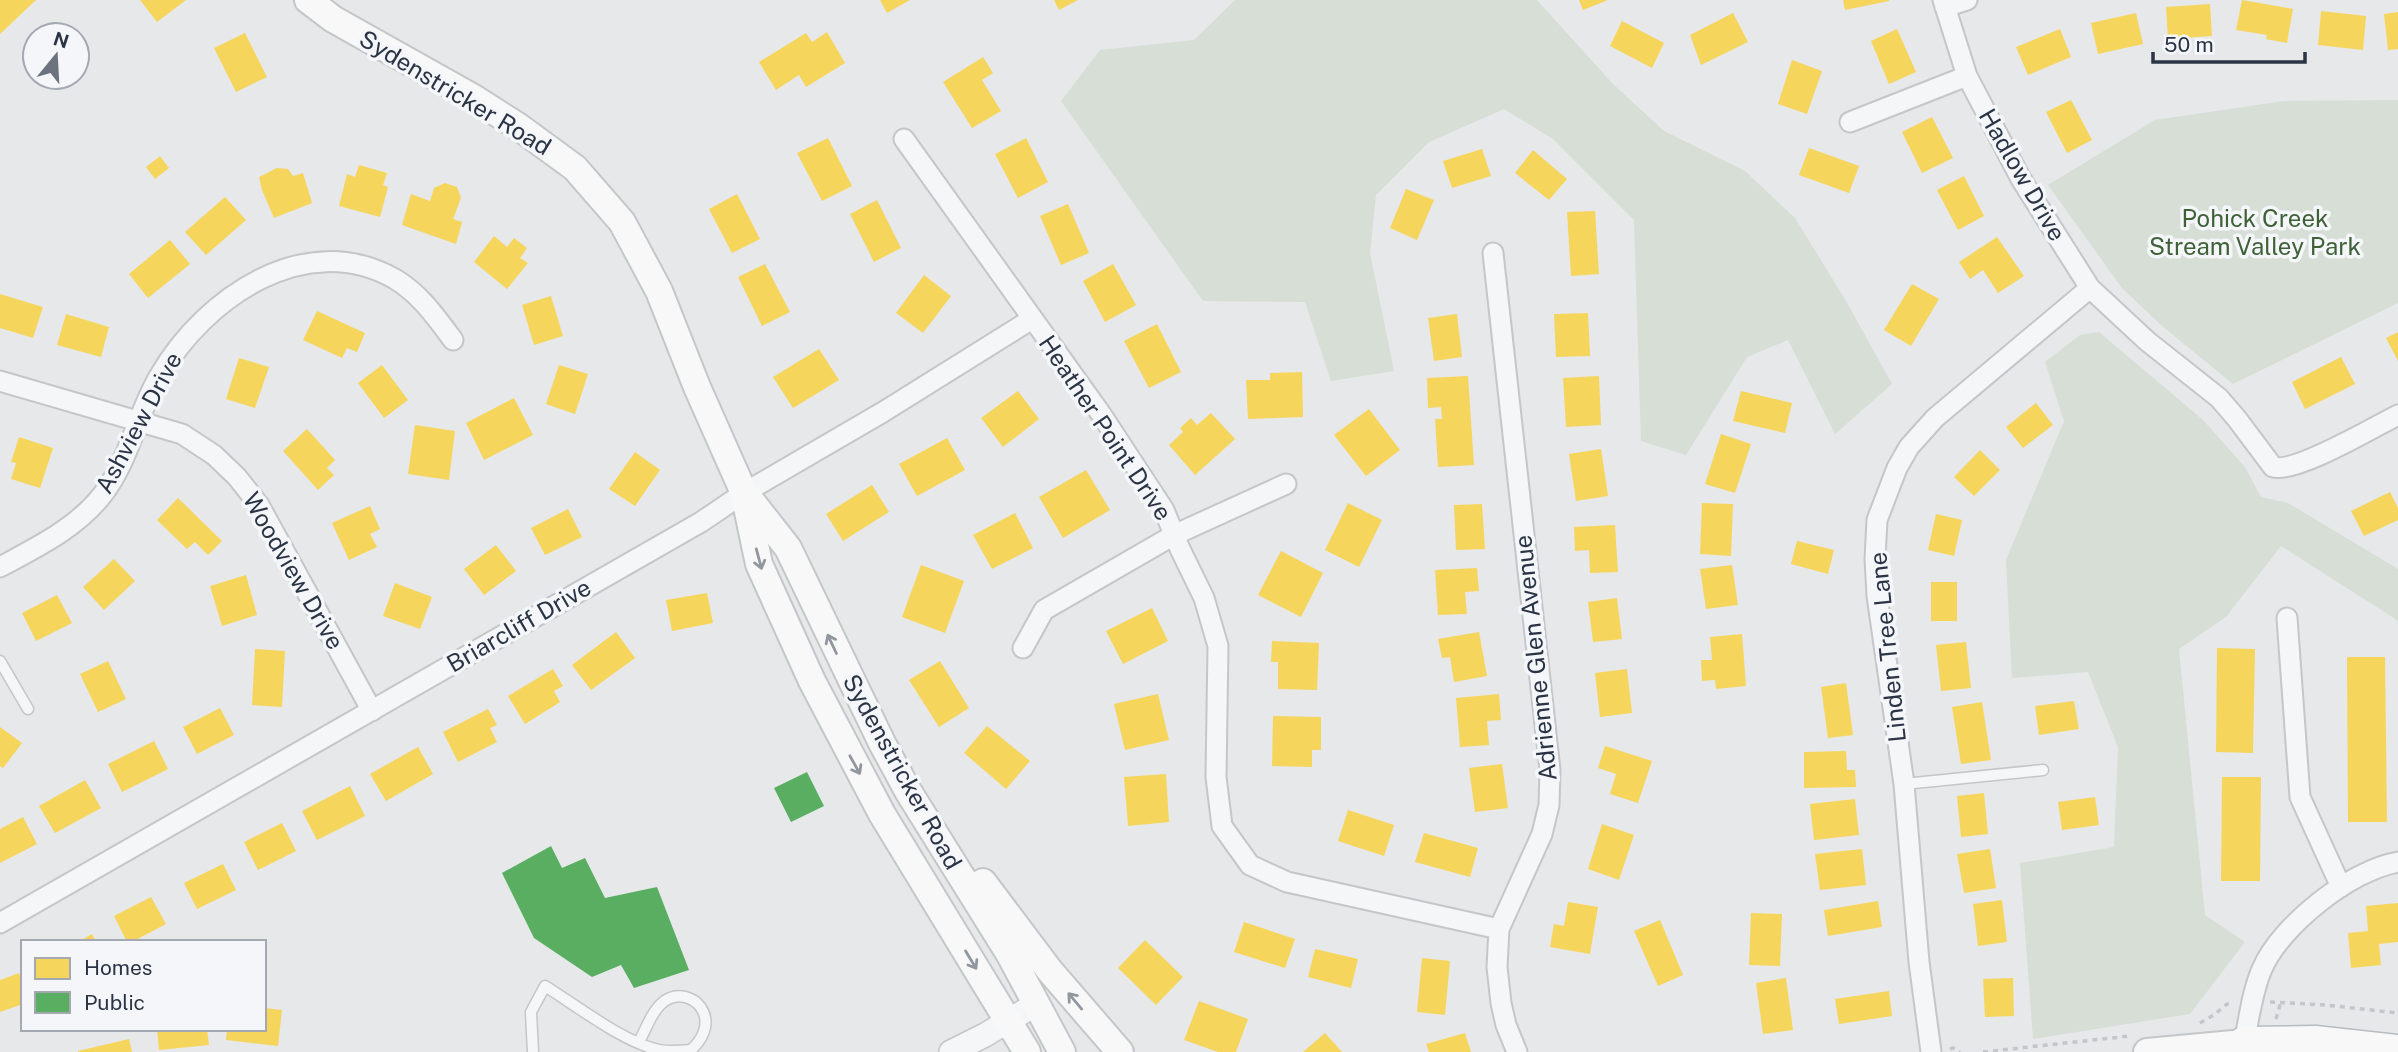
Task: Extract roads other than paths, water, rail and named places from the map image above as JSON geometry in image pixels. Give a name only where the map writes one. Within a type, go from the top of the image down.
[{"type":"highway","points":[[2243,1047],[2315,1042],[2398,1051]]},
{"type":"main road","name":"Sydenstricker Road","points":[[308,0],[333,19],[472,97],[519,127],[575,169],[622,222],[659,291],[697,387],[744,492],[759,564],[812,681],[882,814],[1027,1052]]},
{"type":"main road","name":"Sydenstricker Road","points":[[744,492],[788,548],[860,702],[908,791],[1009,953],[1062,1052]]},
{"type":"main road","points":[[908,791],[962,852],[1051,971],[1120,1052]]},
{"type":"main road","points":[[2144,1043],[2243,1047]]},
{"type":"street","points":[[1944,4],[1968,0]]},
{"type":"street","name":"Hadlow Drive","points":[[1944,4],[1967,76],[2021,179],[2090,288],[2135,330],[2219,398],[2273,467],[2279,469],[2298,465],[2398,415]]},
{"type":"street","points":[[1850,122],[1967,76]]},
{"type":"street","name":"Heather Point Drive","points":[[904,139],[1164,510],[1204,598],[1218,646],[1216,777],[1222,826],[1250,865],[1287,882],[1499,929]]},
{"type":"street","name":"Adrienne Glen Avenue","points":[[1493,253],[1550,770],[1549,805],[1542,834],[1499,929],[1497,967],[1501,1003],[1517,1052]]},
{"type":"street","name":"Ashview Drive","points":[[0,567],[54,537],[82,516],[102,496],[118,473],[159,377],[178,348],[197,326],[243,288],[281,270],[309,264],[359,266],[396,280],[424,301],[453,340]]},
{"type":"street","name":"Linden Tree Lane","points":[[1931,1052],[1919,962],[1905,784],[1877,596],[1877,520],[1887,491],[1909,447],[1935,418],[2090,288]]},
{"type":"street","name":"Briarcliff Drive","points":[[0,923],[701,522],[744,492],[883,412],[1032,319]]},
{"type":"street","name":"Woodview Drive","points":[[0,381],[181,434],[214,455],[237,477],[259,505],[372,710]]},
{"type":"street","points":[[1023,648],[1044,610],[1174,535],[1286,484]]},
{"type":"street","points":[[2287,618],[2300,796],[2341,887]]},
{"type":"street","points":[[2243,1047],[2255,988],[2262,970],[2292,925],[2341,887],[2384,864],[2398,862]]},
{"type":"street","points":[[951,1052],[1036,1004]]},
{"type":"lane","points":[[0,661],[28,709]]},
{"type":"lane","points":[[1905,784],[2043,770]]},
{"type":"lane","points":[[533,1052],[531,1012],[545,986],[619,1033],[639,1042],[658,1050],[691,1050],[701,1041],[706,1030],[706,1016],[700,1006],[689,999],[676,997],[666,1000],[659,1007],[639,1042]]},
{"type":"park label","name":"Pohick Creek Stream Valley Park","points":[[2255,233]]}]
